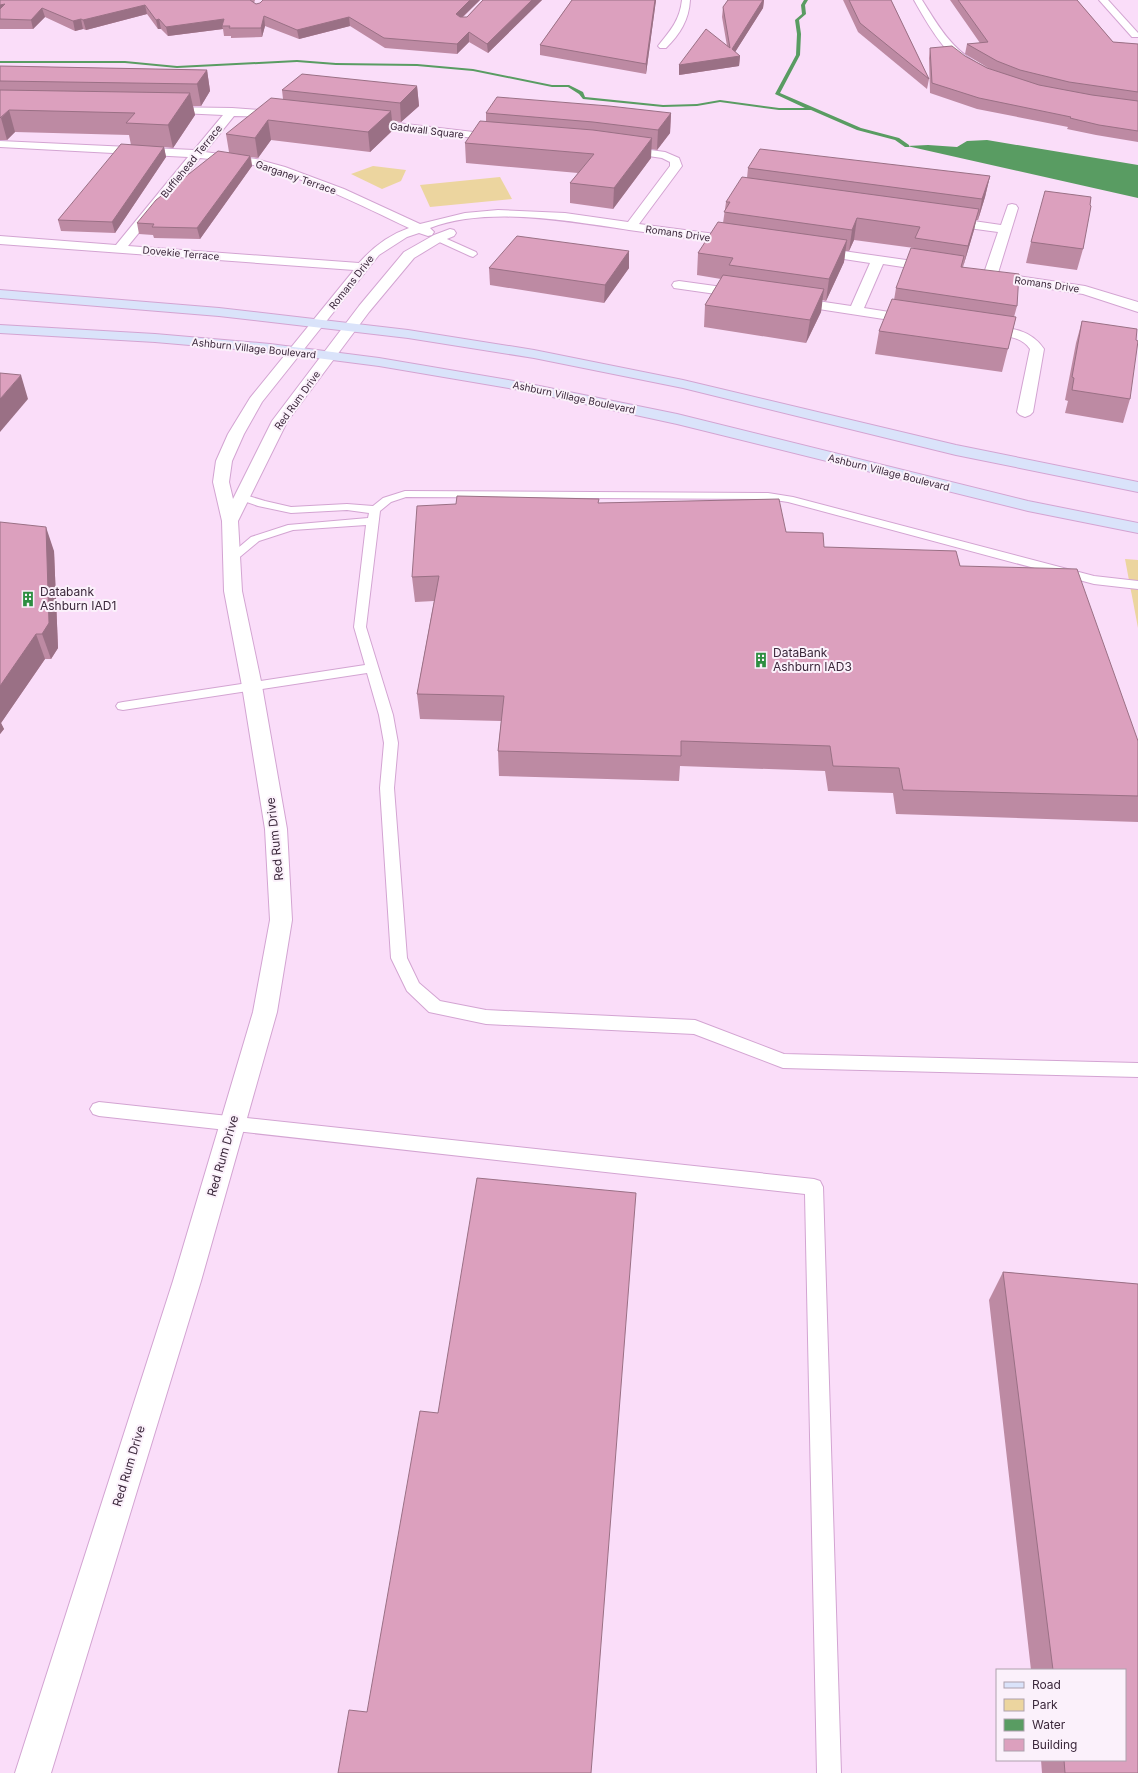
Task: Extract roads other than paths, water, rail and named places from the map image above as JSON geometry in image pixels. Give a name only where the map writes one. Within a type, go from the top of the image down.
[{"type":"main road","points":[[0,294],[219,312],[351,327],[520,351],[640,374],[956,450],[1138,488]]},
{"type":"main road","name":"Ashburn Village Boulevard","points":[[0,329],[202,342],[329,356],[451,374],[602,402],[1021,504],[1138,528]]},
{"type":"street","points":[[663,46],[680,26],[685,14],[686,0]]},
{"type":"street","points":[[918,0],[945,44],[959,56],[982,69]]},
{"type":"street","points":[[1103,0],[1135,35]]},
{"type":"street","points":[[152,110],[232,111],[295,114]]},
{"type":"street","name":"Bufflehead Terrace","points":[[120,248],[232,111]]},
{"type":"street","name":"Gadwall Square","points":[[350,121],[506,139]]},
{"type":"street","name":"Garganey Terrace","points":[[0,144],[197,154],[256,162],[340,192],[419,227],[438,238]]},
{"type":"street","points":[[607,147],[665,155],[675,160],[676,166],[631,226]]},
{"type":"street","points":[[991,276],[1012,208]]},
{"type":"street","name":"Romans Drive","points":[[319,323],[375,252],[387,242],[419,227],[456,218],[500,213],[524,214],[589,220],[753,243]]},
{"type":"street","name":"Romans Drive","points":[[351,327],[409,254],[438,238],[472,227],[524,214]]},
{"type":"street","points":[[935,220],[1005,229]]},
{"type":"street","name":"Dovekie Terrace","points":[[0,240],[363,267]]},
{"type":"street","points":[[800,249],[946,269]]},
{"type":"street","points":[[856,310],[878,260]]},
{"type":"street","name":"Romans Drive","points":[[976,274],[1085,290],[1133,304],[1138,308]]},
{"type":"street","points":[[679,285],[756,296]]},
{"type":"street","points":[[779,299],[926,321]]},
{"type":"street","name":"Red Rum Drive","points":[[33,1773],[185,1288],[265,1012],[281,920],[276,829],[234,590],[231,559],[230,521],[221,482],[224,461],[236,434],[255,401],[319,323]]},
{"type":"street","name":"Red Rum Drive","points":[[230,521],[280,421],[351,327]]},
{"type":"street","points":[[973,328],[1019,335],[1033,342],[1036,349],[1025,412]]},
{"type":"lane","points":[[438,238],[473,254]]},
{"type":"lane","points":[[1138,585],[1094,580],[790,499],[768,496],[405,494],[387,500],[374,515],[360,627],[386,716],[392,743],[387,788],[399,958],[413,987],[436,1007],[486,1017],[695,1027],[783,1061],[1138,1070]]},
{"type":"lane","points":[[242,497],[262,504],[291,510],[347,507],[374,515]]},
{"type":"lane","points":[[231,559],[255,539],[292,527],[374,515]]},
{"type":"lane","points":[[123,706],[372,668]]},
{"type":"lane","points":[[99,1109],[232,1125],[814,1187],[829,1773]]},
{"type":"water","points":[[987,140],[1138,165],[1138,198],[907,146],[928,145],[957,147],[967,141]]},
{"type":"waterway","points":[[806,0],[803,5],[804,14],[797,20],[799,34],[798,55],[777,94],[812,109]]},
{"type":"waterway","points":[[0,62],[125,62],[177,67],[297,61],[336,64],[417,65],[473,70],[552,86],[569,86],[581,93],[583,98],[663,106],[697,105],[720,101],[779,109],[812,109]]},
{"type":"waterway","points":[[812,109],[859,129],[897,139],[907,146]]},
{"type":"place","name":"Databank Ashburn IAD1","points":[[28,599]]},
{"type":"place","name":"DataBank Ashburn IAD3","points":[[761,660]]}]
